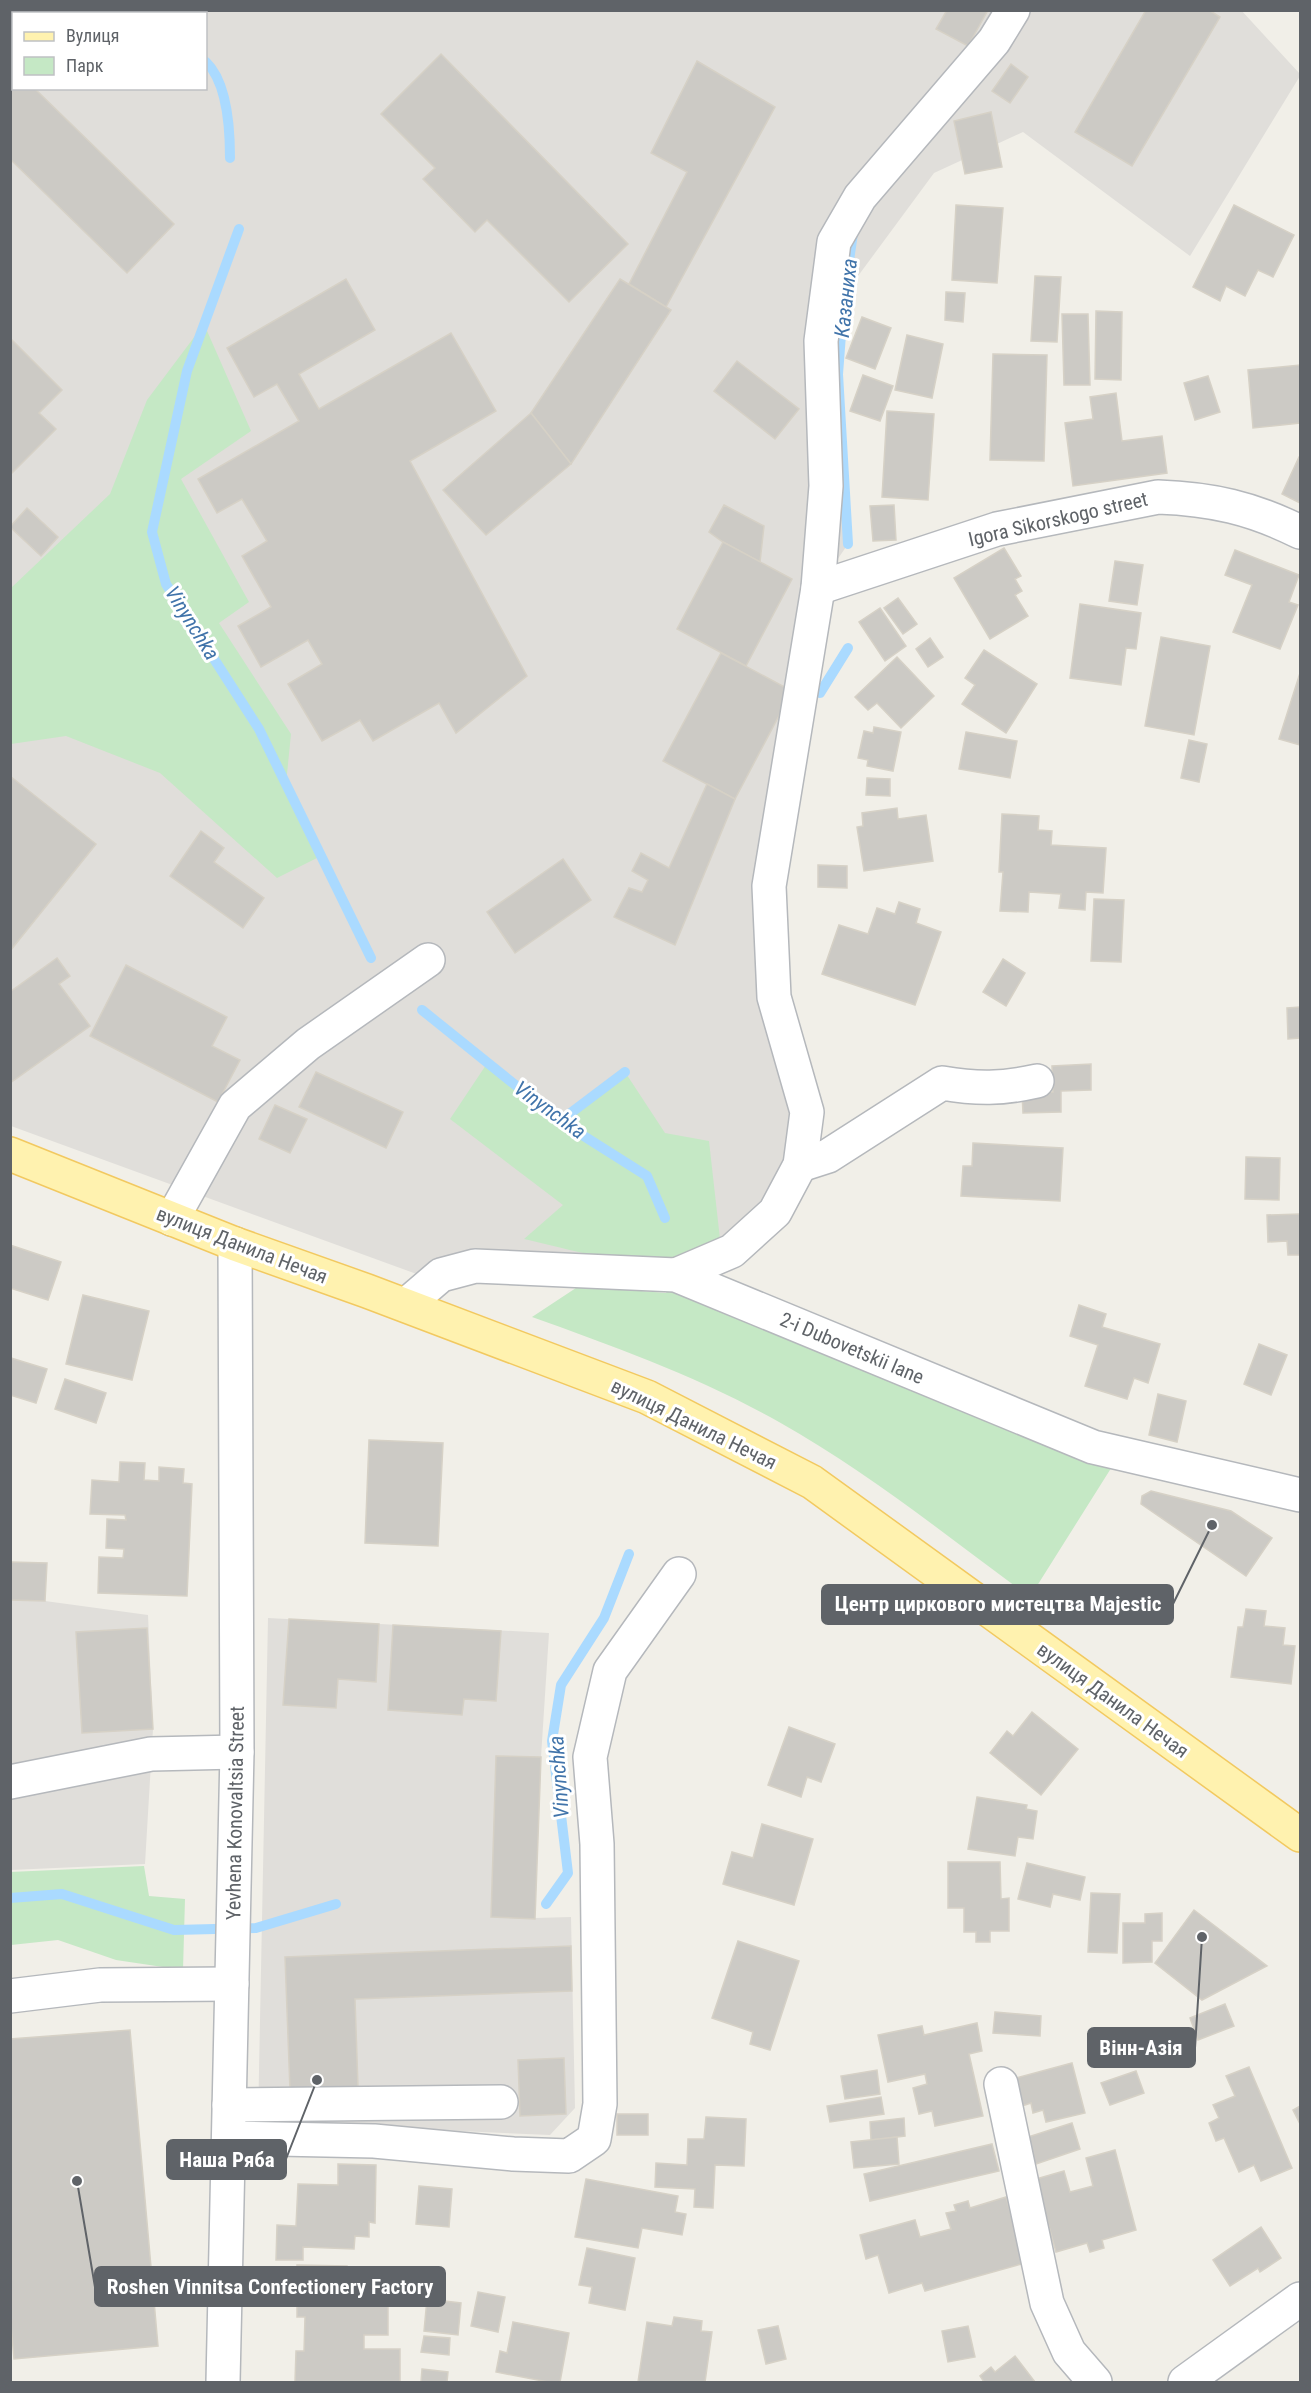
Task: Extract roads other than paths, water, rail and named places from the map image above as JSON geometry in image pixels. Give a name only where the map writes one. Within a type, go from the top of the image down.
[{"type":"main road","name":"вулиця Данила Нечая","points":[[10,1154],[235,1244],[406,1305],[647,1397],[812,1482],[1300,1835]]},
{"type":"street","points":[[676,1275],[732,1251],[775,1212],[800,1165],[807,1112],[774,997],[769,886],[818,588],[826,486],[821,340],[834,242],[860,197],[993,41],[1013,10]]},
{"type":"street","name":"Igora Sikorskogo street","points":[[818,588],[998,530],[1158,497],[1184,498],[1247,509],[1300,532]]},
{"type":"street","points":[[172,1219],[235,1106],[308,1044],[428,960]]},
{"type":"street","points":[[800,1165],[828,1156],[942,1083],[975,1089],[1011,1087],[1037,1080]]},
{"type":"street","name":"Yevhena Konovaltsia Street","points":[[223,2382],[237,1752],[235,1244]]},
{"type":"street","name":"2-i Dubovetskii lane","points":[[406,1305],[441,1275],[476,1266],[676,1275],[1093,1447],[1300,1495]]},
{"type":"street","points":[[229,2138],[374,2141],[513,2154],[569,2156],[594,2139],[600,2104],[597,1845],[590,1757],[610,1671],[679,1574]]},
{"type":"street","points":[[10,1782],[151,1754],[237,1752]]},
{"type":"street","points":[[10,1996],[100,1985],[232,1984]]},
{"type":"street","points":[[1001,2084],[1047,2303],[1069,2352],[1095,2382]]},
{"type":"street","points":[[229,2105],[501,2102]]},
{"type":"street","points":[[1185,2382],[1300,2299]]},
{"type":"waterway","name":"Vinynchka","points":[[207,63],[219,82],[223,94],[228,121],[230,158]]},
{"type":"waterway","name":"Vinynchka","points":[[239,229],[187,371],[152,532],[166,584],[259,729],[371,958]]},
{"type":"waterway","name":"Казаниха","points":[[848,544],[838,374],[844,295],[853,233]]},
{"type":"waterway","points":[[820,693],[848,648]]},
{"type":"waterway","name":"Vinynchka","points":[[422,1010],[560,1121],[647,1176],[665,1218]]},
{"type":"waterway","points":[[560,1121],[625,1072]]},
{"type":"waterway","name":"Vinynchka","points":[[546,1904],[568,1873],[552,1741],[561,1685],[604,1618],[629,1554]]},
{"type":"waterway","name":"Vinynchka","points":[[10,1898],[62,1894],[174,1930],[256,1928],[336,1904]]},
{"type":"place","name":"Центр циркового мистецтва Majestic","points":[[1212,1525]]},
{"type":"place","name":"Вінн-Азія","points":[[1202,1937]]},
{"type":"place","name":"Наша Ряба","points":[[317,2080]]},
{"type":"place","name":"Roshen Vinnitsa Confectionery Factory","points":[[77,2181]]}]
